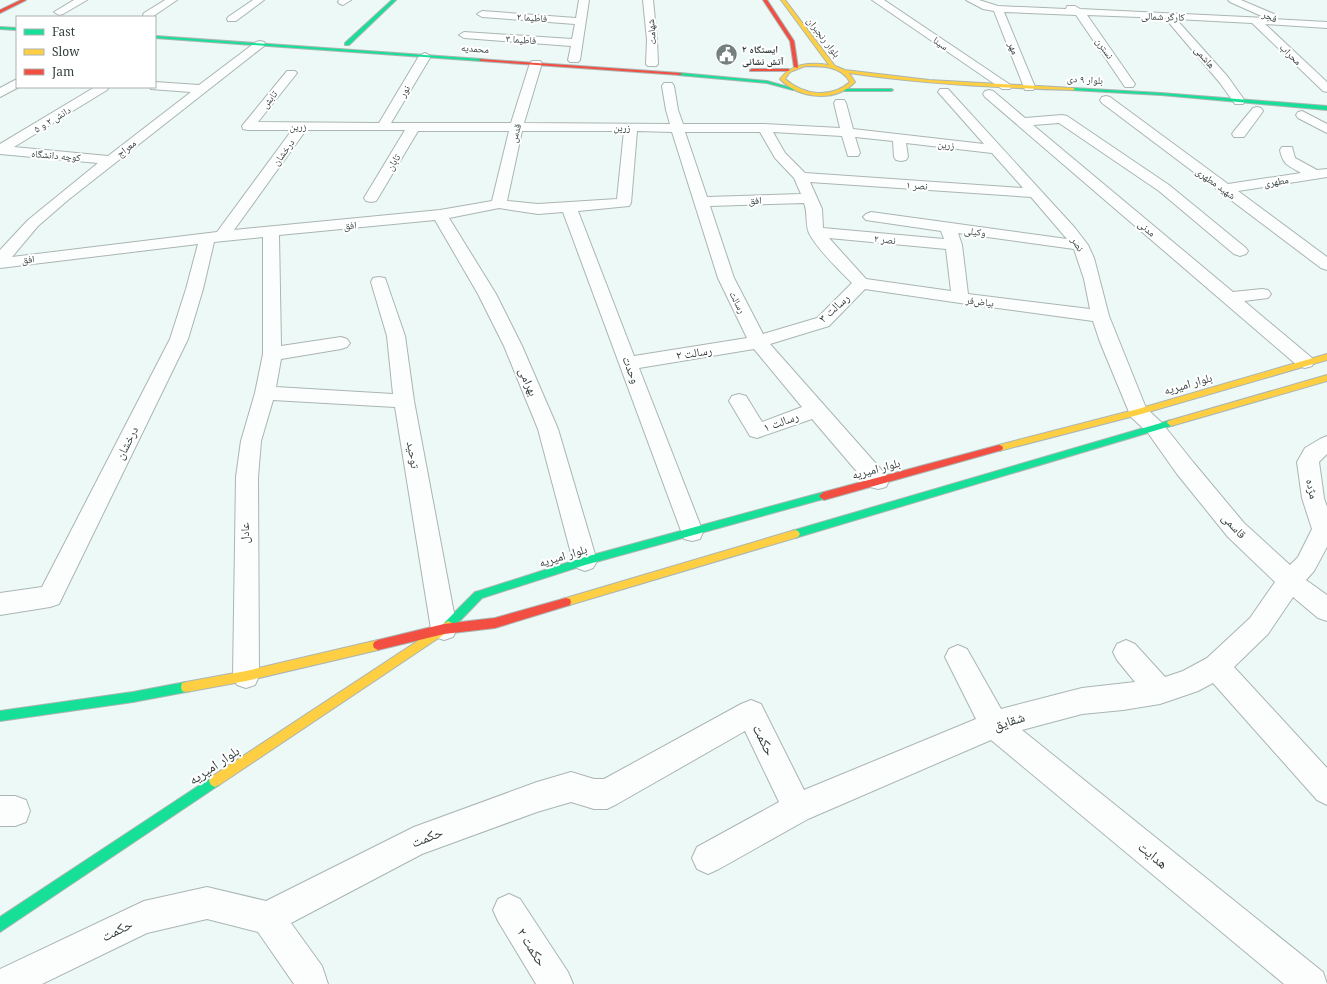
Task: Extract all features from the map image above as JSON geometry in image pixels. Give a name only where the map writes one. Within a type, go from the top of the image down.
[{"type":"street","points":[[0,12],[24,0]]},
{"type":"street","points":[[59,12],[82,0]]},
{"type":"street","points":[[148,15],[172,0]]},
{"type":"street","points":[[232,19],[259,0]]},
{"type":"street","points":[[346,44],[394,0]]},
{"type":"street","points":[[574,60],[584,0]]},
{"type":"street","name":"شهامت","points":[[648,0],[652,40],[652,64]]},
{"type":"street","points":[[765,0],[792,40],[792,68]]},
{"type":"street","name":"بلوار رنجبران","points":[[783,0],[838,69],[848,74],[852,82],[846,90]]},
{"type":"street","name":"سینا","points":[[877,0],[1006,86]]},
{"type":"street","name":"کارگر شمالی","points":[[970,0],[998,9],[1174,16],[1327,25]]},
{"type":"street","name":"فجر","points":[[1232,0],[1286,22]]},
{"type":"street","points":[[1061,2],[1080,13]]},
{"type":"street","points":[[1151,3],[1174,16]]},
{"type":"street","points":[[482,14],[490,5]]},
{"type":"street","name":"مهر","points":[[998,9],[1029,87]]},
{"type":"street","name":"نسترن","points":[[1080,13],[1129,84]]},
{"type":"street","name":"فاطیما ۲","points":[[482,14],[581,21]]},
{"type":"street","name":"۳ فاطیما","points":[[482,14],[464,35],[577,42]]},
{"type":"street","name":"هاشمی","points":[[1174,16],[1224,80],[1237,105]]},
{"type":"street","points":[[0,19],[16,21]]},
{"type":"street","name":"محراب","points":[[1255,20],[1327,88]]},
{"type":"street","points":[[0,28],[16,29]]},
{"type":"street","name":"محمدیه","points":[[156,31],[574,60],[718,68]]},
{"type":"street","name":"محمدیه","points":[[156,38],[660,72],[767,82],[803,92],[826,94],[846,90]]},
{"type":"street","name":"معراج","points":[[2,256],[32,223],[63,197],[260,44]]},
{"type":"street","name":"نور","points":[[383,126],[425,56]]},
{"type":"street","name":"قدس","points":[[499,204],[516,127],[536,64]]},
{"type":"street","name":"بلوار ۹ دی","points":[[792,68],[815,65],[869,76],[934,82],[1137,92],[1237,105],[1327,108]]},
{"type":"street","points":[[739,69],[792,68]]},
{"type":"street","points":[[792,68],[783,74],[782,79],[786,84],[793,88]]},
{"type":"street","name":"تابش","points":[[248,126],[290,72]]},
{"type":"street","points":[[0,93],[15,78]]},
{"type":"street","points":[[156,86],[202,89]]},
{"type":"street","name":"رسالت","points":[[668,86],[672,110],[726,278],[758,342],[878,481]]},
{"type":"street","name":"دانش ۲ و ۵","points":[[0,150],[101,88]]},
{"type":"street","points":[[846,90],[897,90]]},
{"type":"street","name":"بلوار ۹ دی","points":[[940,92],[1067,98]]},
{"type":"street","name":"نصر","points":[[940,92],[995,148],[1034,193],[1070,231],[1080,245],[1092,279],[1100,316],[1109,342],[1138,412],[1155,428]]},
{"type":"street","name":"مدنی","points":[[989,94],[1305,362]]},
{"type":"street","name":"بلوار ۹ دی","points":[[1090,99],[1121,101]]},
{"type":"street","name":"شهید مطهری","points":[[1106,100],[1327,265]]},
{"type":"street","points":[[840,103],[853,153]]},
{"type":"street","name":"بلوار ۹ دی","points":[[1237,105],[1257,111],[1327,117]]},
{"type":"street","points":[[1239,134],[1257,111]]},
{"type":"street","points":[[1302,115],[1327,129]]},
{"type":"street","points":[[1022,122],[1062,119],[1164,188],[1240,251]]},
{"type":"street","name":"زرین","points":[[248,126],[516,127],[591,121],[631,128],[764,128],[847,132],[899,139],[995,148]]},
{"type":"street","name":"درخشان","points":[[0,604],[50,596],[179,339],[197,281],[214,237],[302,126]]},
{"type":"street","name":"تابان","points":[[371,198],[414,126]]},
{"type":"street","name":"افق","points":[[2,256],[440,215],[499,204],[533,209],[569,208],[624,203],[631,128]]},
{"type":"street","points":[[764,128],[780,155],[801,177],[814,209],[816,232],[835,256],[861,283]]},
{"type":"street","points":[[899,139],[901,158]]},
{"type":"street","name":"کوچه دانشگاه","points":[[0,150],[111,160]]},
{"type":"street","points":[[1287,150],[1289,160],[1321,174]]},
{"type":"street","name":"مطهری","points":[[1225,189],[1321,174]]},
{"type":"street","name":"نصر ۱","points":[[801,177],[1034,193]]},
{"type":"street","name":"افق","points":[[701,202],[810,198]]},
{"type":"street","name":"وحدت","points":[[569,208],[692,532]]},
{"type":"street","name":"بهرامی","points":[[440,215],[488,294],[525,374],[548,429],[585,561]]},
{"type":"street","name":"وکیلی","points":[[871,217],[1080,245]]},
{"type":"street","points":[[948,228],[954,245],[960,298]]},
{"type":"street","name":"عادل","points":[[246,676],[245,509],[247,465],[251,441],[265,393],[272,354],[271,232]]},
{"type":"street","name":"نصر ۲","points":[[816,232],[954,245]]},
{"type":"street","name":"توحید","points":[[380,282],[396,336],[404,401],[444,629]]},
{"type":"street","name":"رسالت ۳","points":[[758,342],[823,322],[861,283]]},
{"type":"street","name":"بیاض‌فر","points":[[861,283],[960,298],[1100,316]]},
{"type":"street","points":[[1228,298],[1262,294]]},
{"type":"street","name":"رسالت ۲","points":[[629,363],[758,342]]},
{"type":"street","points":[[272,354],[341,343]]},
{"type":"street","name":"بلوار امیریه","points":[[0,925],[444,629],[479,595],[585,561],[1138,412],[1305,362],[1327,357]]},
{"type":"street","name":"بلوار امیریه","points":[[444,629],[495,623],[1327,378]]},
{"type":"street","points":[[265,393],[404,401]]},
{"type":"street","name":"رسالت ۱","points":[[739,401],[757,431],[816,410]]},
{"type":"street","name":"قاسمی","points":[[1155,428],[1185,468],[1236,530],[1290,580],[1327,610]]},
{"type":"street","name":"مژده","points":[[1290,580],[1306,564],[1325,531],[1318,482],[1309,459],[1319,449],[1327,444]]},
{"type":"street","name":"شقایق","points":[[708,858],[797,808],[994,725],[1082,701],[1123,698],[1160,691],[1189,682],[1216,668],[1258,626],[1290,580]]},
{"type":"street","points":[[0,716],[134,697],[246,676],[444,629]]},
{"type":"street","points":[[1126,652],[1160,691]]},
{"type":"street","points":[[958,658],[994,725]]},
{"type":"street","points":[[1216,668],[1327,790]]},
{"type":"street","name":"حکمت","points":[[4,984],[144,917],[207,904],[268,918],[421,839],[537,797],[571,787],[594,794],[607,794],[751,713],[797,808]]},
{"type":"street","name":"هدایت","points":[[994,725],[1312,984]]},
{"type":"street","name":"حکمت ۲","points":[[509,910],[556,984]]},
{"type":"street","points":[[268,918],[310,978],[311,984]]},
{"type":"traffic: fast","points":[[347,44],[394,0]]},
{"type":"traffic: fast","points":[[0,28],[16,29]]},
{"type":"traffic: fast","points":[[156,37],[481,60]]},
{"type":"traffic: fast","points":[[680,74],[767,82],[793,89]]},
{"type":"traffic: fast","points":[[1073,89],[1161,94],[1327,108]]},
{"type":"traffic: fast","points":[[846,90],[891,90]]},
{"type":"traffic: fast","points":[[795,534],[1171,423]]},
{"type":"traffic: fast","points":[[448,626],[479,595],[585,561],[824,496]]},
{"type":"traffic: fast","points":[[0,716],[133,697],[186,687]]},
{"type":"traffic: fast","points":[[0,925],[215,781]]},
{"type":"traffic: slow","points":[[783,0],[834,68]]},
{"type":"traffic: slow","points":[[805,65],[826,66],[839,69],[845,72],[853,82],[846,88],[837,92],[828,95],[818,95],[798,90],[782,79],[788,71],[805,65]]},
{"type":"traffic: slow","points":[[842,71],[929,81],[1073,89]]},
{"type":"traffic: slow","points":[[999,448],[1138,412],[1327,357]]},
{"type":"traffic: slow","points":[[1171,423],[1327,378]]},
{"type":"traffic: slow","points":[[566,602],[795,534]]},
{"type":"traffic: slow","points":[[215,781],[448,626]]},
{"type":"traffic: slow","points":[[186,687],[246,676],[378,645]]},
{"type":"traffic: jam","points":[[0,12],[24,0]]},
{"type":"traffic: jam","points":[[765,0],[792,41],[796,67]]},
{"type":"traffic: jam","points":[[481,60],[680,74]]},
{"type":"traffic: jam","points":[[752,70],[788,70]]},
{"type":"traffic: jam","points":[[824,496],[999,448]]},
{"type":"traffic: jam","points":[[378,645],[444,629],[495,623],[566,602]]},
{"type":"place","name":"ایستگاه ۲ آتش نشانی","points":[[726,55]]}]
